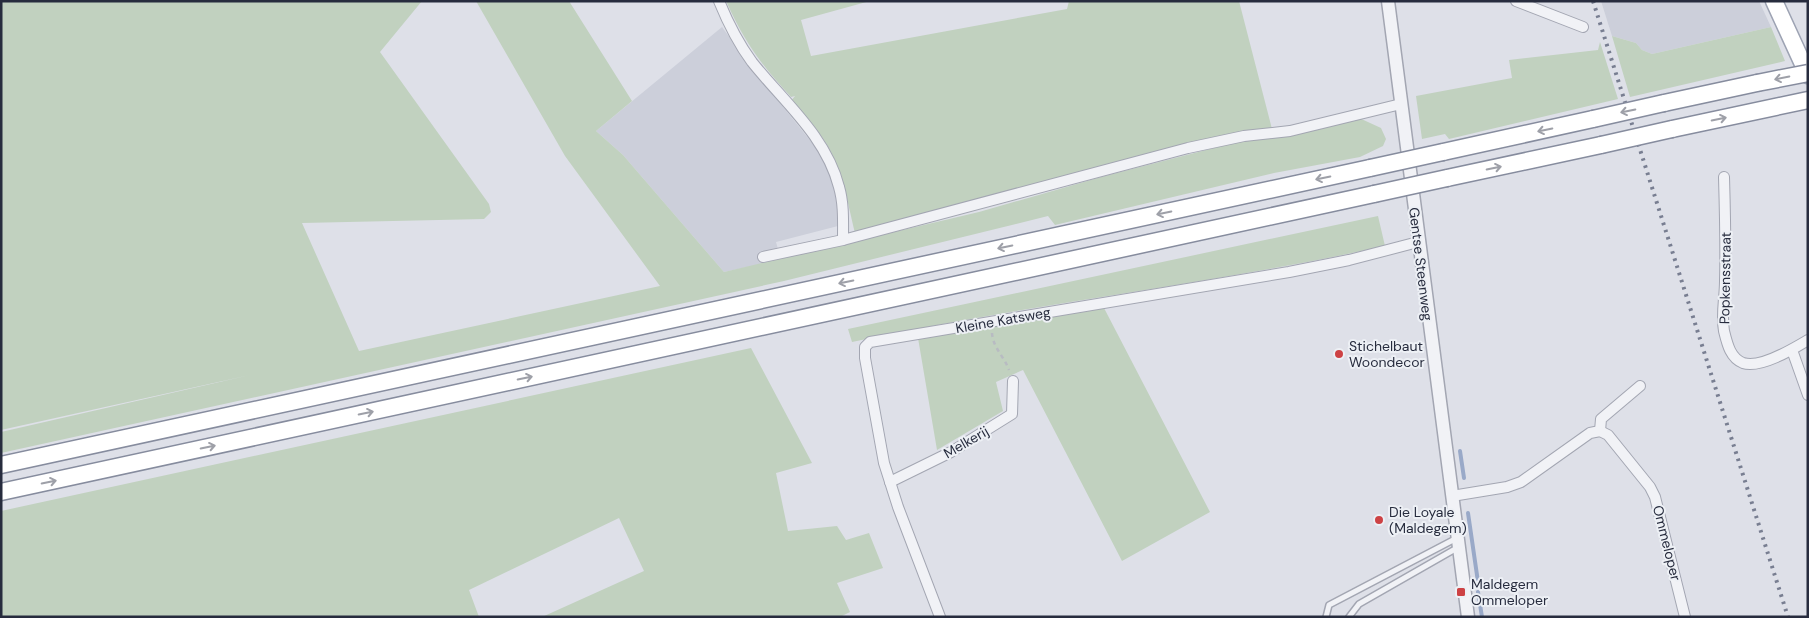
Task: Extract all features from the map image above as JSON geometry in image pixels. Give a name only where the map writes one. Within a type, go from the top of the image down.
[{"type":"main road","points":[[1,465],[1757,83],[1808,74],[1774,1]]},
{"type":"main road","points":[[1,492],[1808,100]]},
{"type":"street","points":[[719,1],[730,28],[751,61],[808,126],[831,164],[840,187],[843,240]]},
{"type":"street","name":"Gentse Steenweg","points":[[1388,1],[1468,617]]},
{"type":"street","points":[[1516,1],[1583,27]]},
{"type":"street","points":[[763,257],[843,240],[1188,148],[1244,136],[1290,131],[1401,104]]},
{"type":"street","name":"Popkensstraat","points":[[1724,177],[1726,240],[1723,311],[1728,347],[1733,355],[1743,362],[1754,363],[1792,350],[1808,340]]},
{"type":"street","name":"Kleine Katsweg","points":[[940,617],[890,482],[876,429],[865,347],[870,342],[1297,270],[1350,260],[1418,242]]},
{"type":"street","points":[[1792,350],[1808,395]]},
{"type":"street","name":"Melkerij","points":[[890,482],[951,452],[1012,414],[1013,381]]},
{"type":"street","points":[[1452,496],[1507,487],[1521,482],[1590,433],[1600,431],[1601,419],[1640,386]]},
{"type":"street","name":"Ommeloper","points":[[1600,431],[1608,435],[1650,487],[1655,497],[1660,508],[1685,617]]},
{"type":"lane","points":[[1326,617],[1330,605],[1458,543]]},
{"type":"lane","points":[[1349,617],[1360,604],[1458,543]]},
{"type":"path","points":[[992,322],[995,348],[1004,358],[1013,381]]},
{"type":"shaded area","points":[[1601,1],[1759,1],[1771,27],[1652,54],[1642,50],[1636,43],[1612,36]]},
{"type":"shaded area","points":[[722,27],[759,77],[821,154],[835,188],[839,212],[838,226],[776,242],[781,260],[724,272],[623,155],[596,131]]},
{"type":"green space","points":[[1,1],[422,1],[380,52],[489,204],[491,212],[484,219],[302,223],[359,351],[660,286],[565,156],[476,1],[569,1],[632,101],[596,131],[623,155],[724,272],[979,212],[1101,177],[1241,141],[1357,117],[1381,128],[1386,139],[1383,146],[1360,157],[1274,173],[1055,225],[1048,216],[784,281],[1,453],[1,432],[250,375],[1,430]]},
{"type":"green space","points":[[726,1],[870,1],[801,20],[811,56],[1067,9],[1069,1],[1239,1],[1272,129],[855,233],[843,183],[829,148],[818,132],[791,101],[795,96],[791,97],[754,52]]},
{"type":"green space","points":[[1771,27],[1785,61],[1630,97],[1612,36],[1636,43],[1642,50],[1652,54]]},
{"type":"green space","points":[[1600,42],[1618,99],[1449,139],[1445,134],[1422,139],[1416,96],[1512,78],[1509,60],[1598,50]]},
{"type":"green space","points":[[1378,216],[1385,246],[1252,272],[985,316],[852,342],[848,329]]},
{"type":"green space","points":[[1104,308],[1210,512],[1122,561],[1023,370],[996,382],[1003,411],[937,450],[918,338]]},
{"type":"green space","points":[[751,348],[812,463],[776,473],[788,531],[837,526],[846,540],[869,533],[883,568],[837,583],[850,612],[840,617],[542,617],[644,571],[619,518],[469,590],[479,617],[1,617],[1,511]]},
{"type":"waterway","points":[[1460,451],[1464,478]]},
{"type":"waterway","points":[[1468,513],[1478,582]]},
{"type":"waterway","points":[[1478,592],[1482,617]]},
{"type":"railway","points":[[1593,1],[1788,617]]},
{"type":"place","name":"Stichelbaut Woondecor","points":[[1339,354]]},
{"type":"place","name":"Die Loyale (Maldegem)","points":[[1379,520]]},
{"type":"place","name":"Maldegem Ommeloper","points":[[1461,592]]}]
